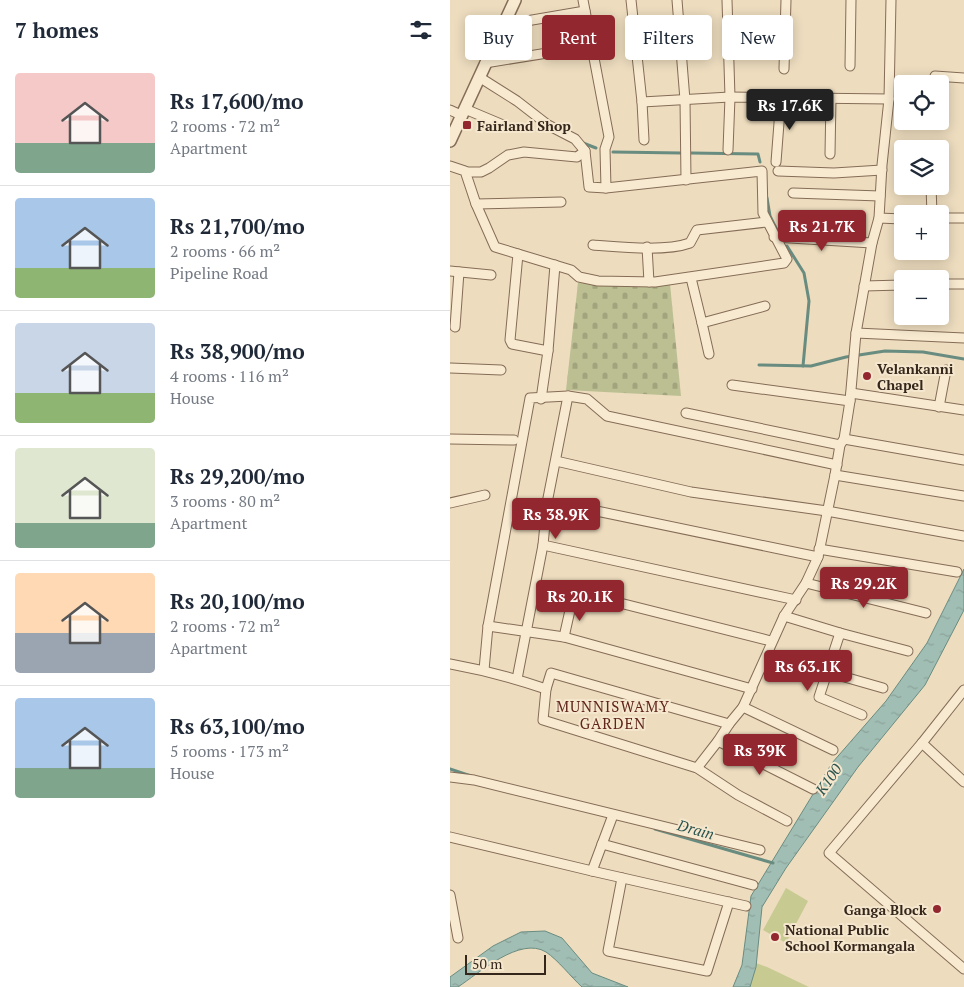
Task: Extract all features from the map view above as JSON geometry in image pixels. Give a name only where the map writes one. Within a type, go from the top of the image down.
[{"type":"street","points":[[508,15],[515,0]]},
{"type":"street","points":[[583,0],[586,15]]},
{"type":"street","points":[[631,0],[642,102],[644,140]]},
{"type":"street","points":[[677,0],[685,100],[686,180]]},
{"type":"street","points":[[727,0],[730,97],[728,150]]},
{"type":"street","points":[[784,69],[786,0]]},
{"type":"street","points":[[850,66],[851,0]]},
{"type":"street","points":[[697,768],[718,741],[728,724],[743,707],[771,641],[784,616],[806,583],[819,553],[850,397],[856,333],[878,218],[889,99],[891,0]]},
{"type":"street","points":[[532,20],[585,11]]},
{"type":"street","points":[[450,141],[459,124],[459,111],[479,77],[485,62],[542,53]]},
{"type":"street","points":[[595,60],[609,137],[605,149],[606,188]]},
{"type":"street","points":[[479,77],[517,101],[548,125],[575,139],[585,151],[588,186],[606,188],[771,169],[834,173],[882,170]]},
{"type":"street","points":[[949,77],[964,78]]},
{"type":"street","points":[[642,102],[730,97],[889,99]]},
{"type":"street","points":[[450,166],[464,169],[466,172],[476,204],[495,247],[571,270],[579,277],[598,281],[649,282],[692,278],[784,263],[786,260],[763,213],[781,97]]},
{"type":"street","points":[[830,154],[831,98]]},
{"type":"street","points":[[459,111],[503,125]]},
{"type":"street","points":[[466,172],[481,172],[508,155],[524,152],[577,157],[585,151]]},
{"type":"street","points":[[793,193],[880,196]]},
{"type":"street","points":[[476,204],[560,202]]},
{"type":"street","points":[[878,218],[894,219]]},
{"type":"street","points":[[949,218],[964,218]]},
{"type":"street","points":[[593,245],[647,247],[682,245],[690,243],[697,230],[767,222]]},
{"type":"street","points":[[774,237],[872,243]]},
{"type":"street","points":[[647,247],[649,282]]},
{"type":"street","points":[[518,254],[510,342],[548,351]]},
{"type":"street","points":[[541,398],[548,351],[555,265]]},
{"type":"street","points":[[455,327],[455,272],[491,275]]},
{"type":"street","points":[[692,278],[709,354]]},
{"type":"street","points":[[949,284],[964,284]]},
{"type":"street","points":[[864,286],[894,285]]},
{"type":"street","points":[[702,323],[765,306]]},
{"type":"street","points":[[856,333],[964,338]]},
{"type":"street","points":[[450,368],[501,370]]},
{"type":"street","points":[[939,407],[946,370]]},
{"type":"street","points":[[732,385],[964,410]]},
{"type":"street","points":[[517,679],[543,545],[547,503],[568,396]]},
{"type":"street","points":[[484,670],[488,626],[530,398],[568,396],[587,399],[607,416],[836,470],[964,496]]},
{"type":"street","points":[[686,413],[842,442],[964,460]]},
{"type":"street","points":[[450,439],[514,440]]},
{"type":"street","points":[[556,461],[691,492],[827,511],[964,536]]},
{"type":"street","points":[[450,503],[486,495]]},
{"type":"street","points":[[563,504],[819,553],[957,572]]},
{"type":"street","points":[[543,545],[796,600]]},
{"type":"street","points":[[806,583],[926,613]]},
{"type":"street","points":[[564,637],[572,597],[580,593],[771,641]]},
{"type":"street","points":[[784,616],[908,651]]},
{"type":"street","points":[[488,626],[564,637],[752,689]]},
{"type":"street","points":[[840,633],[819,697],[862,716]]},
{"type":"street","points":[[450,664],[484,670],[546,689]]},
{"type":"street","points":[[827,672],[883,688]]},
{"type":"street","points":[[728,724],[552,673],[546,689],[543,720],[697,768],[738,795],[787,821]]},
{"type":"street","points":[[964,690],[829,853],[964,969]]},
{"type":"street","points":[[743,707],[833,750]]},
{"type":"street","points":[[718,741],[812,789]]},
{"type":"street","points":[[922,743],[964,782]]},
{"type":"street","points":[[450,777],[474,780],[760,850]]},
{"type":"street","points":[[592,871],[613,815]]},
{"type":"street","points":[[450,837],[746,906]]},
{"type":"street","points":[[602,844],[753,885]]},
{"type":"street","points":[[622,878],[608,951],[707,971],[729,902]]},
{"type":"street","points":[[450,895],[458,938]]},
{"type":"green space","points":[[578,283],[670,284],[681,396],[566,390]]},
{"type":"green space","points":[[786,888],[808,901],[786,943],[763,930]]},
{"type":"green space","points":[[756,963],[767,967],[809,987],[750,987]]},
{"type":"water","name":"K100","points":[[964,569],[964,610],[925,685],[858,767],[786,868],[762,907],[756,967],[750,987],[733,987],[742,965],[751,896],[832,763],[886,701],[927,643]]},
{"type":"water","points":[[545,931],[562,938],[592,973],[628,987],[582,987],[551,955],[536,948],[512,952],[458,987],[450,987],[450,977],[493,946],[521,932]]},
{"type":"waterway","points":[[583,143],[596,148]]},
{"type":"waterway","points":[[613,152],[681,153]]},
{"type":"waterway","points":[[691,153],[758,154],[760,162]]},
{"type":"waterway","points":[[767,198],[770,216],[777,230]]},
{"type":"waterway","points":[[787,246],[804,273],[809,301],[803,366]]},
{"type":"waterway","points":[[759,365],[811,366],[846,357],[885,351],[923,352],[964,359]]},
{"type":"waterway","points":[[450,769],[471,776]]},
{"type":"waterway","name":"Drain","points":[[655,829],[773,863]]},
{"type":"place","name":"Fairland Shop","points":[[467,125]]},
{"type":"place","name":"Velankanni Chapel","points":[[867,376]]},
{"type":"place","name":"Ganga Block","points":[[937,909]]},
{"type":"place","name":"National Public School Kormangala","points":[[775,937]]},
{"type":"district","name":"MUNNISWAMY GARDEN","points":[[613,714]]}]
